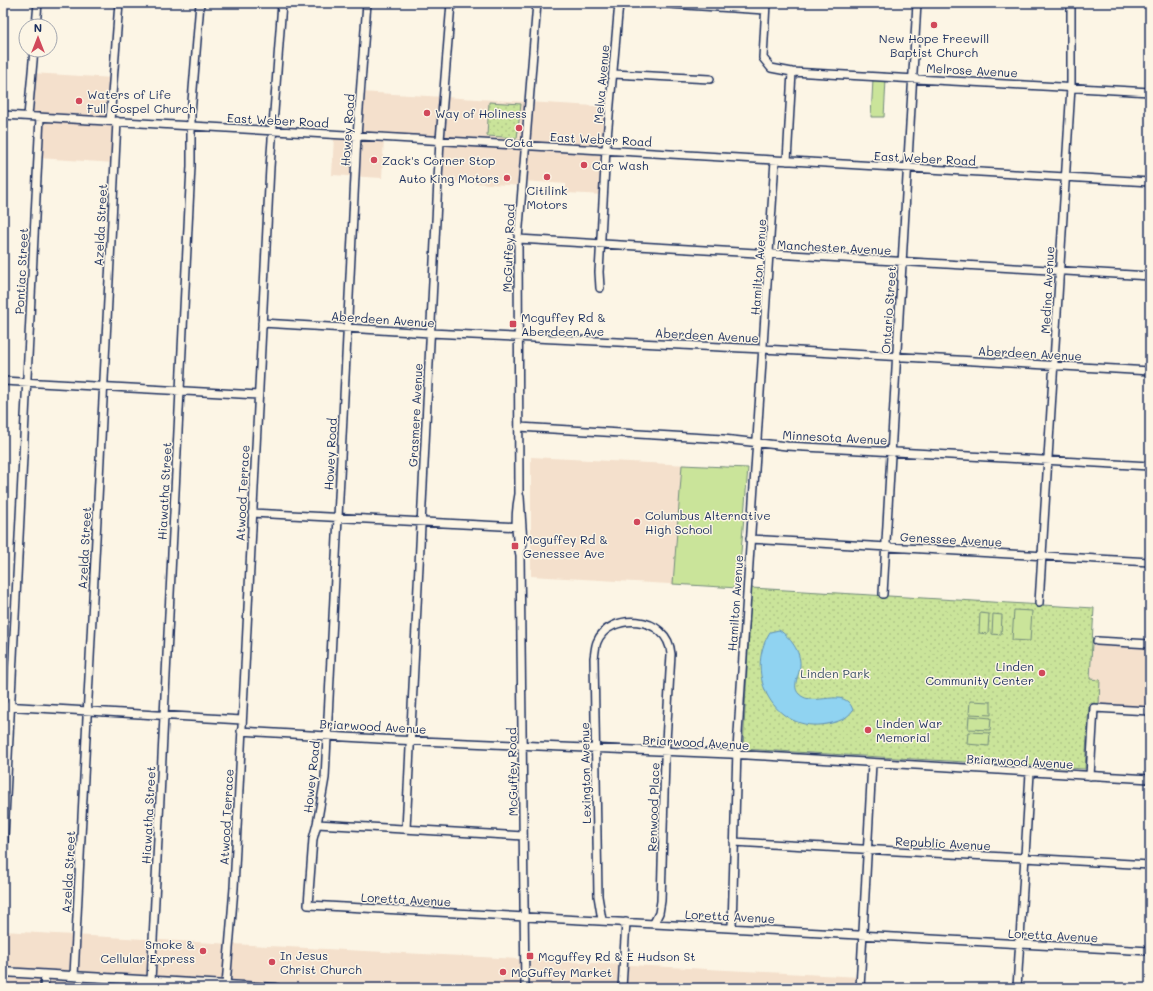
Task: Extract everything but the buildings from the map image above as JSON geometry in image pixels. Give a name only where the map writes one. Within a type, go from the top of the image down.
[{"type":"main road","points":[[3,972],[74,976],[134,984],[150,981],[276,988]]},
{"type":"street","points":[[37,18],[38,3]]},
{"type":"street","name":"Azelda Street","points":[[74,976],[103,386],[119,3]]},
{"type":"street","name":"Hiawatha Street","points":[[150,981],[180,390],[192,126],[191,114],[200,3]]},
{"type":"street","name":"Atwood Terrace","points":[[221,986],[242,720],[272,130],[282,3]]},
{"type":"street","name":"Howey Road","points":[[308,905],[312,839],[317,824],[325,778],[357,136],[367,3]]},
{"type":"street","name":"Grasmere Avenue","points":[[406,829],[440,140],[451,3]]},
{"type":"street","name":"McGuffey Road","points":[[525,988],[520,556],[517,544],[520,527],[517,502],[520,494],[518,239],[537,3]]},
{"type":"street","name":"Melva Avenue","points":[[600,288],[599,272],[606,150],[619,3]]},
{"type":"street","points":[[654,3],[765,6],[763,58],[771,68],[792,72],[787,161]]},
{"type":"street","name":"Ontario Street","points":[[882,594],[917,3]]},
{"type":"street","name":"Medina Avenue","points":[[1039,603],[1071,87],[1071,3]]},
{"type":"street","points":[[28,116],[33,58]]},
{"type":"street","name":"Melrose Avenue","points":[[792,72],[1150,92]]},
{"type":"street","points":[[613,74],[710,80]]},
{"type":"street","name":"East Weber Road","points":[[3,115],[1150,182]]},
{"type":"street","name":"Pontiac Street","points":[[3,857],[7,706],[27,382],[40,117]]},
{"type":"street","name":"Hamilton Avenue","points":[[732,927],[737,755],[775,160]]},
{"type":"street","name":"Manchester Avenue","points":[[518,239],[1150,276]]},
{"type":"street","name":"Aberdeen Avenue","points":[[262,323],[1150,371]]},
{"type":"street","points":[[3,380],[258,395]]},
{"type":"street","name":"Minnesota Avenue","points":[[519,427],[722,439],[757,443],[891,452],[1150,466]]},
{"type":"street","points":[[252,512],[520,527]]},
{"type":"street","name":"Genessee Avenue","points":[[750,539],[1150,562]]},
{"type":"street","name":"Renwood Place","points":[[607,629],[620,623],[645,623],[658,628],[668,639],[672,654],[666,752],[661,901],[659,912],[654,923]]},
{"type":"street","name":"Lexington Avenue","points":[[602,920],[598,896],[594,658],[597,642],[607,629]]},
{"type":"street","points":[[1096,641],[1150,644]]},
{"type":"street","points":[[7,706],[242,720]]},
{"type":"street","points":[[1090,776],[1094,708],[1150,711]]},
{"type":"street","name":"Briarwood Avenue","points":[[241,731],[737,755],[1150,779]]},
{"type":"street","points":[[860,988],[872,763]]},
{"type":"street","points":[[1017,988],[1030,773]]},
{"type":"street","points":[[317,824],[523,836]]},
{"type":"street","name":"Republic Avenue","points":[[734,842],[1150,865]]},
{"type":"street","name":"Loretta Avenue","points":[[308,905],[1150,951]]},
{"type":"street","points":[[622,988],[626,922]]},
{"type":"street","points":[[44,988],[45,975]]},
{"type":"shaded area","points":[[32,73],[114,78],[110,121],[118,122],[115,163],[38,158],[40,118],[29,116]]},
{"type":"shaded area","points":[[360,92],[611,107],[605,195],[566,193],[566,184],[523,181],[522,186],[438,181],[440,141],[384,137],[382,178],[332,175],[334,135],[357,137]]},
{"type":"shaded area","name":"Columbus Alternative High School","points":[[531,457],[748,468],[738,588],[531,576]]},
{"type":"shaded area","points":[[1093,639],[1150,642],[1150,712],[1088,708]]},
{"type":"shaded area","points":[[3,931],[860,977],[859,988],[3,988]]},
{"type":"shaded area","points":[[992,984],[1017,985],[1017,988],[991,988]]},
{"type":"green space","points":[[873,79],[886,80],[884,117],[871,117]]},
{"type":"green space","points":[[489,102],[521,104],[517,138],[487,136]]},
{"type":"green space","points":[[682,465],[748,468],[738,588],[673,584]]},
{"type":"green space","name":"Linden Park","points":[[751,588],[1094,608],[1090,679],[1100,680],[1099,704],[1089,703],[1085,769],[743,749]]},
{"type":"green space","points":[[1014,610],[1032,611],[1030,641],[1012,640]]},
{"type":"green space","points":[[980,613],[989,614],[988,634],[979,633]]},
{"type":"green space","points":[[993,614],[1002,615],[1001,635],[992,634]]},
{"type":"green space","points":[[970,701],[991,702],[991,715],[969,714]]},
{"type":"green space","points":[[969,716],[991,718],[990,730],[968,729]]},
{"type":"green space","points":[[968,732],[990,733],[989,746],[967,744]]},
{"type":"water","points":[[779,630],[791,641],[799,655],[800,669],[796,688],[799,694],[805,698],[813,699],[843,699],[849,703],[853,710],[848,716],[842,720],[827,724],[809,725],[792,720],[779,711],[769,698],[762,683],[760,666],[763,649],[770,632]]},
{"type":"place","name":"New Hope Freewill Baptist Church","points":[[934,25]]},
{"type":"place","name":"Waters of Life Full Gospel Church","points":[[79,101]]},
{"type":"place","name":"Way of Holiness","points":[[427,113]]},
{"type":"place","name":"Cota","points":[[519,128]]},
{"type":"place","name":"Zack's Corner Stop","points":[[374,160]]},
{"type":"place","name":"Car Wash","points":[[584,165]]},
{"type":"place","name":"Citilink Motors","points":[[547,177]]},
{"type":"place","name":"Auto King Motors","points":[[507,178]]},
{"type":"place","name":"Mcguffey Rd & Aberdeen Ave","points":[[513,324]]},
{"type":"place","name":"Columbus Alternative High School","points":[[637,522]]},
{"type":"place","name":"Mcguffey Rd & Genessee Ave","points":[[515,546]]},
{"type":"place","name":"Linden Community Center","points":[[1042,673]]},
{"type":"place","name":"Linden War Memorial","points":[[868,730]]},
{"type":"place","name":"Smoke & Cellular Express","points":[[203,951]]},
{"type":"place","name":"Mcguffey Rd & E Hudson St","points":[[530,956]]},
{"type":"place","name":"In Jesus Christ Church","points":[[272,962]]},
{"type":"place","name":"McGuffey Market","points":[[503,972]]}]
